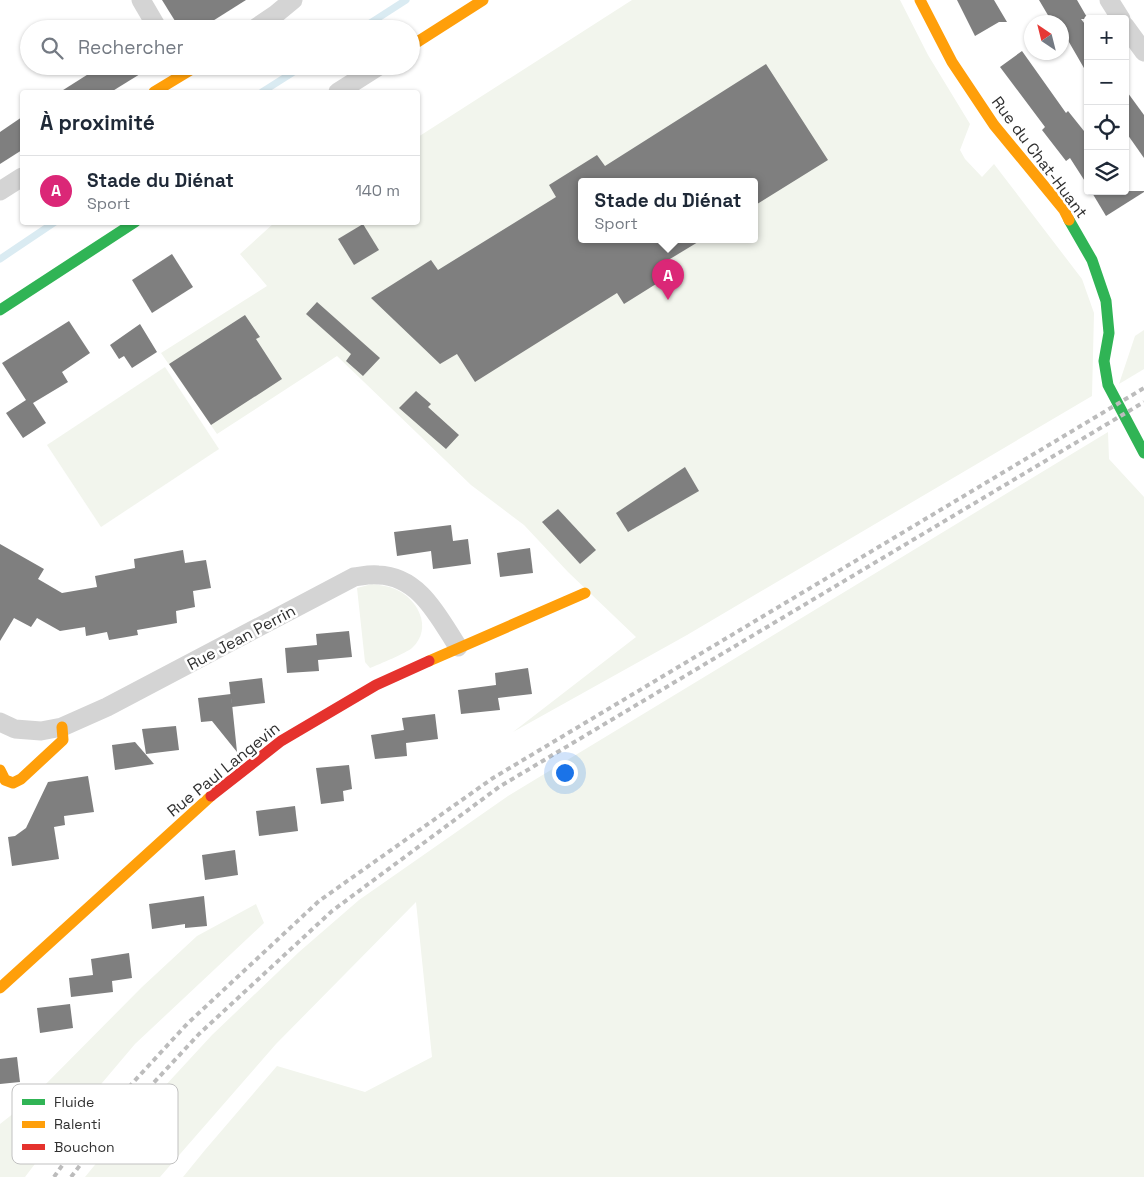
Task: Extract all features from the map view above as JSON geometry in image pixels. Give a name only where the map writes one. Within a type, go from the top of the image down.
[{"type":"street","points":[[141,0],[153,20]]},
{"type":"street","points":[[267,20],[293,0]]},
{"type":"street","points":[[420,40],[483,0]]},
{"type":"street","name":"Rue du Chat-Huant","points":[[920,0],[952,62],[994,125],[1064,210],[1092,260],[1106,301],[1109,333],[1104,360],[1108,385],[1144,454]]},
{"type":"street","points":[[1110,0],[1119,15]]},
{"type":"street","points":[[1129,31],[1144,52]]},
{"type":"street","points":[[157,90],[179,75]]},
{"type":"street","points":[[341,90],[365,75]]},
{"type":"street","points":[[0,192],[20,177]]},
{"type":"street","points":[[0,310],[131,225]]},
{"type":"street","name":"Rue Jean Perrin","points":[[0,722],[15,729],[41,731],[62,727],[107,707],[354,578],[377,574],[402,579],[420,592],[458,647]]},
{"type":"street","name":"Rue Paul Langevin","points":[[0,988],[198,807],[281,741],[376,685],[458,647],[585,593]]},
{"type":"street","points":[[0,770],[5,780],[13,784],[21,779],[63,740],[62,727]]},
{"type":"shaded area","points":[[632,0],[900,0],[928,55],[970,124],[960,150],[965,159],[982,177],[994,164],[1082,279],[1094,313],[1092,396],[687,635],[513,732],[636,637],[568,572],[524,525],[471,485],[337,356],[217,434],[161,353],[267,286],[240,254],[272,225],[420,225],[420,136]]},
{"type":"shaded area","points":[[1144,330],[1144,369],[1119,384],[1135,336]]},
{"type":"shaded area","points":[[165,367],[219,449],[101,527],[47,445]]},
{"type":"shaded area","points":[[1108,432],[1109,459],[1144,497],[1144,1177],[183,1177],[277,1066],[365,1092],[432,1057],[416,902],[276,1044],[178,1156],[178,1084],[167,1084],[212,1035],[299,952],[359,900],[508,796]]},
{"type":"shaded area","points":[[372,584],[395,589],[410,599],[420,614],[422,632],[412,648],[370,668],[365,662],[357,588]]},
{"type":"shaded area","points":[[256,904],[264,923],[135,1044],[101,1084],[46,1084],[142,987],[197,936]]},
{"type":"shaded area","points":[[12,1115],[12,1164],[35,1164],[25,1177],[0,1177],[0,1124]]},
{"type":"shaded area","points":[[96,1164],[171,1164],[160,1177],[85,1177]]},
{"type":"building","points":[[162,0],[246,0],[214,20],[174,20]]},
{"type":"building","points":[[957,0],[994,0],[1007,22],[999,22],[975,36]]},
{"type":"building","points":[[1039,0],[1077,0],[1086,15],[1084,15],[1084,19],[1081,19],[1084,23],[1084,68],[1069,42],[1069,15],[1048,15]]},
{"type":"building","points":[[1022,51],[1024,60],[1028,60],[1066,113],[1068,111],[1084,131],[1084,180],[1070,158],[1066,161],[1042,130],[1045,127],[1000,67]]},
{"type":"building","points":[[766,64],[828,160],[758,204],[758,178],[578,178],[578,243],[696,243],[665,262],[672,274],[624,304],[617,293],[475,382],[457,354],[440,364],[371,298],[431,260],[438,270],[556,197],[549,185],[597,155],[605,166]]},
{"type":"building","points":[[87,75],[138,75],[114,90],[63,90]]},
{"type":"building","points":[[1129,94],[1144,115],[1144,158],[1129,137]]},
{"type":"building","points":[[20,118],[20,151],[0,164],[0,132]]},
{"type":"building","points":[[1129,191],[1144,191],[1144,192],[1106,216],[1093,195],[1129,195]]},
{"type":"building","points":[[364,225],[379,250],[354,265],[338,239]]},
{"type":"building","points":[[172,254],[193,287],[152,313],[132,280]]},
{"type":"building","points":[[317,302],[380,358],[363,376],[346,361],[351,354],[306,314]]},
{"type":"building","points":[[245,315],[260,337],[256,339],[282,379],[211,425],[169,364]]},
{"type":"building","points":[[69,321],[90,353],[62,372],[68,382],[33,403],[46,423],[23,438],[6,413],[26,400],[2,363]]},
{"type":"building","points":[[140,324],[157,352],[132,368],[124,356],[119,359],[110,345]]},
{"type":"building","points":[[416,391],[431,404],[428,407],[459,435],[446,449],[399,408]]},
{"type":"building","points":[[685,467],[699,491],[628,532],[616,513]]},
{"type":"building","points":[[558,509],[596,550],[580,564],[542,522]]},
{"type":"building","points":[[451,525],[453,541],[468,539],[471,564],[433,569],[431,551],[397,556],[394,532]]},
{"type":"building","points":[[0,544],[44,569],[38,579],[62,593],[97,587],[95,576],[135,568],[134,559],[183,550],[185,563],[206,560],[211,588],[193,591],[195,607],[176,611],[177,623],[137,630],[138,635],[109,640],[107,632],[86,636],[85,627],[60,631],[37,618],[31,627],[14,618],[0,641]]},
{"type":"building","points":[[530,548],[533,573],[500,577],[497,553]]},
{"type":"building","points":[[349,631],[352,657],[318,660],[319,671],[287,673],[285,648],[317,645],[316,634]]},
{"type":"building","points":[[528,668],[532,694],[498,698],[500,710],[461,714],[458,690],[496,685],[495,673]]},
{"type":"building","points":[[262,678],[265,703],[232,707],[229,682]]},
{"type":"building","points":[[231,694],[237,752],[212,721],[201,722],[198,698]]},
{"type":"building","points":[[435,714],[438,739],[406,743],[407,756],[375,759],[371,735],[404,730],[402,718]]},
{"type":"building","points":[[176,726],[179,750],[146,754],[142,729]]},
{"type":"building","points":[[135,742],[154,764],[115,770],[112,745]]},
{"type":"building","points":[[349,765],[352,789],[343,791],[344,801],[321,804],[316,768]]},
{"type":"building","points":[[88,776],[94,812],[64,816],[65,825],[54,827],[59,859],[12,866],[8,837],[15,836],[26,828],[48,782]]},
{"type":"building","points":[[295,806],[298,831],[259,836],[256,811]]},
{"type":"building","points":[[235,850],[238,875],[205,880],[202,855]]},
{"type":"building","points":[[204,896],[207,926],[185,928],[185,924],[152,929],[149,904]]},
{"type":"building","points":[[129,953],[132,978],[112,981],[113,992],[71,997],[69,978],[93,975],[91,959]]},
{"type":"building","points":[[70,1004],[73,1028],[40,1033],[37,1008]]},
{"type":"building","points":[[17,1057],[20,1082],[0,1084],[0,1059]]},
{"type":"waterway","points":[[375,20],[406,0]]},
{"type":"waterway","points":[[265,90],[289,75]]},
{"type":"waterway","points":[[0,259],[51,225]]},
{"type":"railway","points":[[132,1084],[187,1024],[319,901],[493,778],[1144,388]]},
{"type":"railway","points":[[153,1084],[199,1034],[332,911],[499,787],[1144,402]]},
{"type":"railway","points":[[54,1177],[63,1164]]},
{"type":"railway","points":[[71,1177],[81,1164]]},
{"type":"traffic: fast","points":[[1069,220],[1092,260],[1106,301],[1109,333],[1104,361],[1108,385],[1144,453]]},
{"type":"traffic: fast","points":[[0,310],[130,225]]},
{"type":"traffic: slow","points":[[420,40],[483,0]]},
{"type":"traffic: slow","points":[[920,0],[952,62],[994,125],[1064,210],[1069,220]]},
{"type":"traffic: slow","points":[[157,90],[182,75]]},
{"type":"traffic: slow","points":[[429,661],[585,593]]},
{"type":"traffic: slow","points":[[0,770],[5,780],[13,783],[21,779],[63,740],[62,727]]},
{"type":"traffic: slow","points":[[0,988],[211,796]]},
{"type":"traffic: jam","points":[[211,796],[281,741],[376,685],[429,661]]},
{"type":"place","name":"Stade du Diénat","points":[[668,300]]}]
